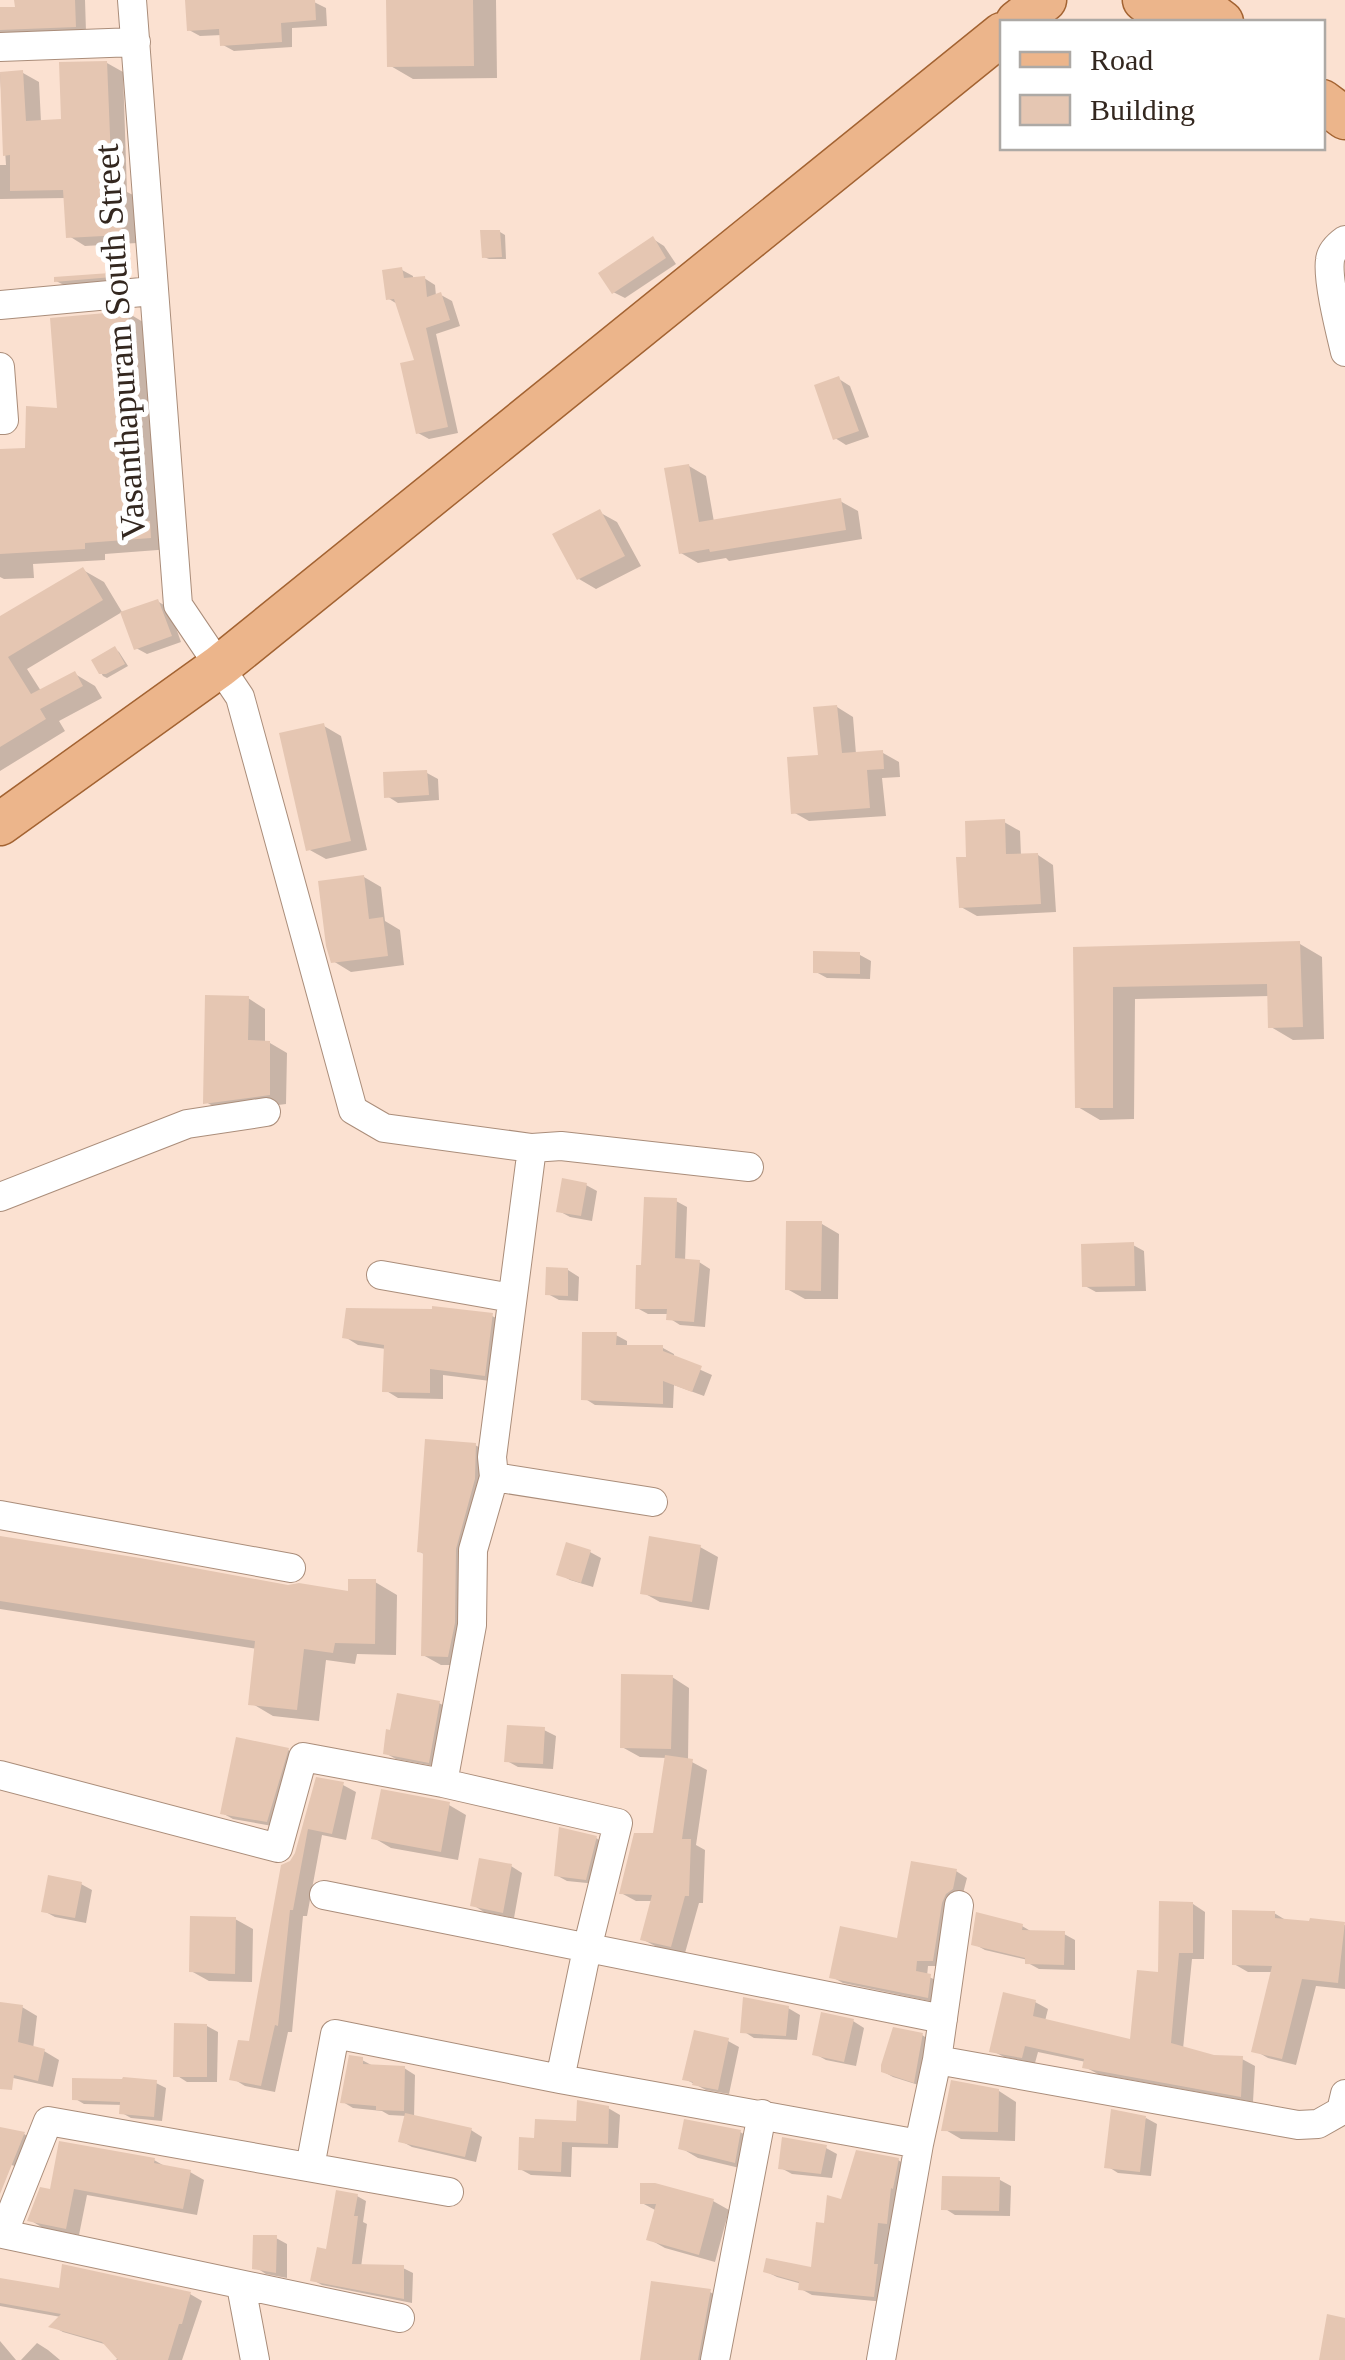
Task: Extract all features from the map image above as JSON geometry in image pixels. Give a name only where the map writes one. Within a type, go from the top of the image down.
[{"type":"main road","points":[[1020,20],[1045,0]]},
{"type":"main road","points":[[1144,0],[1171,20]]},
{"type":"main road","points":[[1194,0],[1219,20]]},
{"type":"main road","points":[[0,824],[220,666],[1000,36]]},
{"type":"main road","points":[[1325,102],[1345,118]]},
{"type":"street","name":"Vasanthapuram South Street","points":[[132,0],[178,604],[240,697],[353,1110],[384,1128],[532,1148],[562,1146],[748,1167]]},
{"type":"street","points":[[0,46],[136,42]]},
{"type":"street","points":[[1345,240],[1330,260],[1345,352]]},
{"type":"street","points":[[0,305],[154,291]]},
{"type":"street","points":[[0,367],[4,420],[0,420]]},
{"type":"street","points":[[0,1197],[187,1124],[266,1112]]},
{"type":"street","points":[[444,1783],[472,1625],[473,1550],[494,1478],[492,1457],[532,1148]]},
{"type":"street","points":[[381,1275],[512,1298]]},
{"type":"street","points":[[494,1478],[653,1502]]},
{"type":"street","points":[[0,1515],[290,1568]]},
{"type":"street","points":[[0,1775],[278,1848],[303,1757],[444,1783],[618,1823],[560,2078]]},
{"type":"street","points":[[324,1894],[942,2018]]},
{"type":"street","points":[[880,2360],[937,2060],[959,1905]]},
{"type":"street","points":[[310,2168],[336,2034],[919,2144]]},
{"type":"street","points":[[937,2060],[1298,2124],[1318,2124],[1341,2111],[1345,2094]]},
{"type":"street","points":[[715,2360],[762,2114]]},
{"type":"street","points":[[400,2318],[3,2234],[12,2177],[48,2120],[450,2192]]},
{"type":"street","points":[[242,2286],[254,2360]]},
{"type":"building","points":[[14,0],[75,0],[76,27],[0,30],[0,7],[15,7]]},
{"type":"building","points":[[185,0],[315,0],[316,20],[281,23],[282,42],[220,46],[219,29],[187,31]]},
{"type":"building","points":[[386,0],[473,0],[474,66],[387,67]]},
{"type":"building","points":[[107,61],[112,185],[119,184],[122,235],[66,238],[63,190],[10,191],[10,155],[3,156],[0,72],[23,70],[26,121],[61,119],[59,62]]},
{"type":"building","points":[[480,230],[500,230],[502,257],[482,258]]},
{"type":"building","points":[[653,236],[666,258],[612,294],[598,273]]},
{"type":"building","points":[[402,267],[404,278],[425,276],[427,297],[441,292],[450,320],[426,328],[448,427],[416,434],[400,363],[414,360],[394,299],[386,300],[382,270]]},
{"type":"building","points":[[124,272],[124,276],[54,282],[54,277]]},
{"type":"building","points":[[128,311],[145,521],[150,521],[151,538],[85,543],[85,549],[0,554],[0,449],[25,448],[26,406],[57,408],[50,318]]},
{"type":"building","points":[[839,376],[859,431],[833,440],[814,385]]},
{"type":"building","points":[[689,464],[699,522],[841,498],[846,530],[679,554],[664,468]]},
{"type":"building","points":[[600,509],[625,556],[577,580],[552,534]]},
{"type":"building","points":[[83,567],[103,600],[8,657],[31,694],[75,671],[83,686],[40,709],[46,719],[0,747],[0,616]]},
{"type":"building","points":[[158,599],[172,636],[134,650],[120,612]]},
{"type":"building","points":[[115,646],[125,664],[99,674],[91,660]]},
{"type":"building","points":[[837,705],[842,753],[883,750],[884,769],[867,770],[870,808],[791,814],[787,757],[818,755],[813,707]]},
{"type":"building","points":[[324,723],[351,841],[306,851],[279,733]]},
{"type":"building","points":[[427,770],[429,795],[384,798],[383,772]]},
{"type":"building","points":[[1005,819],[1006,854],[1038,853],[1041,904],[959,908],[956,857],[966,857],[965,821]]},
{"type":"building","points":[[364,875],[369,919],[383,917],[388,956],[331,963],[318,881]]},
{"type":"building","points":[[1300,941],[1303,1027],[1268,1028],[1267,984],[1113,987],[1113,1108],[1075,1108],[1073,947]]},
{"type":"building","points":[[813,951],[860,952],[860,974],[813,973]]},
{"type":"building","points":[[205,995],[249,996],[248,1040],[270,1041],[270,1095],[203,1104]]},
{"type":"building","points":[[562,1178],[587,1183],[581,1216],[556,1212]]},
{"type":"building","points":[[644,1197],[677,1198],[675,1258],[700,1260],[694,1322],[666,1320],[667,1309],[635,1309]]},
{"type":"building","points":[[786,1221],[822,1221],[821,1291],[785,1290]]},
{"type":"building","points":[[1134,1242],[1135,1286],[1082,1287],[1081,1244]]},
{"type":"building","points":[[546,1267],[568,1268],[568,1296],[545,1295]]},
{"type":"building","points":[[432,1306],[493,1313],[485,1376],[430,1369],[430,1393],[382,1392],[384,1345],[342,1338],[346,1308]]},
{"type":"building","points":[[582,1332],[617,1332],[616,1345],[663,1345],[663,1351],[702,1366],[692,1392],[663,1381],[663,1404],[581,1400]]},
{"type":"building","points":[[425,1439],[476,1443],[475,1479],[456,1549],[455,1623],[448,1657],[421,1656],[423,1553],[417,1552]]},
{"type":"building","points":[[0,1536],[288,1585],[299,1583],[348,1591],[348,1579],[376,1579],[375,1644],[335,1643],[333,1653],[304,1649],[297,1710],[248,1705],[255,1641],[0,1601]]},
{"type":"building","points":[[649,1536],[701,1545],[692,1602],[640,1594]]},
{"type":"building","points":[[566,1542],[591,1550],[581,1583],[556,1575]]},
{"type":"building","points":[[621,1674],[673,1675],[671,1749],[620,1748]]},
{"type":"building","points":[[397,1693],[440,1701],[429,1763],[383,1754]]},
{"type":"building","points":[[507,1725],[545,1727],[543,1764],[504,1762]]},
{"type":"building","points":[[236,1737],[289,1748],[267,1822],[220,1814]]},
{"type":"building","points":[[665,1755],[693,1759],[682,1839],[691,1839],[689,1896],[685,1896],[671,1947],[640,1940],[652,1895],[619,1894],[634,1833],[653,1833]]},
{"type":"building","points":[[316,1777],[344,1782],[332,1834],[308,1829],[290,1910],[278,2026],[275,2025],[261,2086],[229,2080],[238,2040],[249,2041],[281,1865],[295,1853]]},
{"type":"building","points":[[381,1789],[450,1802],[441,1852],[371,1839]]},
{"type":"building","points":[[559,1827],[597,1836],[586,1880],[554,1876]]},
{"type":"building","points":[[479,1858],[512,1864],[503,1913],[470,1906]]},
{"type":"building","points":[[911,1861],[957,1869],[953,1889],[942,1903],[933,1961],[917,1961],[916,1971],[931,1974],[928,1998],[829,1978],[840,1926],[897,1938]]},
{"type":"building","points":[[48,1875],[82,1882],[75,1918],[41,1912]]},
{"type":"building","points":[[1159,1901],[1193,1902],[1193,1953],[1179,1953],[1171,2043],[1214,2055],[1243,2056],[1241,2097],[1082,2068],[1084,2059],[1025,2046],[1022,2058],[989,2052],[1003,1992],[1036,2000],[1033,2016],[1130,2039],[1137,1970],[1158,1972]]},
{"type":"building","points":[[1232,1910],[1275,1911],[1275,1918],[1345,1922],[1338,1983],[1302,1979],[1282,2059],[1251,2052],[1272,1966],[1232,1965]]},
{"type":"building","points":[[976,1912],[1023,1924],[1022,1930],[1065,1931],[1064,1965],[1025,1964],[1025,1958],[971,1945]]},
{"type":"building","points":[[190,1916],[236,1917],[235,1974],[189,1972]]},
{"type":"building","points":[[743,1997],[789,2006],[786,2036],[740,2033]]},
{"type":"building","points":[[0,2002],[23,2005],[18,2042],[45,2049],[38,2081],[14,2075],[12,2090],[0,2089]]},
{"type":"building","points":[[821,2012],[854,2019],[844,2062],[812,2055]]},
{"type":"building","points":[[174,2023],[207,2024],[207,2077],[173,2077]]},
{"type":"building","points":[[893,2027],[923,2033],[914,2083],[881,2072]]},
{"type":"building","points":[[694,2030],[729,2038],[718,2090],[682,2080]]},
{"type":"building","points":[[349,2055],[363,2057],[363,2064],[405,2066],[404,2111],[340,2103]]},
{"type":"building","points":[[72,2078],[157,2080],[154,2117],[119,2114],[120,2102],[72,2100]]},
{"type":"building","points":[[951,2080],[999,2089],[998,2132],[941,2131]]},
{"type":"building","points":[[577,2100],[609,2106],[608,2144],[562,2142],[561,2172],[518,2170],[519,2137],[534,2138],[535,2119],[576,2121]]},
{"type":"building","points":[[1111,2109],[1146,2116],[1140,2172],[1104,2168]]},
{"type":"building","points":[[405,2113],[472,2128],[465,2157],[398,2142]]},
{"type":"building","points":[[684,2119],[741,2130],[735,2163],[678,2149]]},
{"type":"building","points":[[0,2127],[25,2132],[0,2194]]},
{"type":"building","points":[[782,2137],[827,2145],[821,2174],[778,2169]]},
{"type":"building","points":[[59,2141],[155,2158],[154,2163],[191,2170],[183,2209],[74,2189],[66,2229],[27,2221],[40,2187],[50,2189]]},
{"type":"building","points":[[856,2150],[899,2158],[887,2224],[878,2223],[874,2297],[798,2290],[799,2282],[763,2272],[766,2258],[811,2267],[816,2222],[824,2223],[827,2195],[841,2199]]},
{"type":"building","points":[[942,2176],[1000,2177],[999,2211],[941,2210]]},
{"type":"building","points":[[640,2183],[655,2183],[714,2199],[699,2255],[646,2240],[656,2204],[640,2204]]},
{"type":"building","points":[[336,2190],[358,2194],[352,2264],[404,2265],[404,2299],[310,2281],[317,2247],[326,2249]]},
{"type":"building","points":[[253,2235],[277,2235],[276,2273],[252,2269]]},
{"type":"building","points":[[62,2264],[191,2292],[168,2360],[118,2360],[102,2342],[48,2327],[61,2314],[0,2303],[0,2278],[59,2288]]},
{"type":"building","points":[[651,2281],[711,2289],[698,2360],[640,2360]]},
{"type":"building","points":[[1327,2314],[1345,2318],[1345,2360],[1319,2360]]}]
